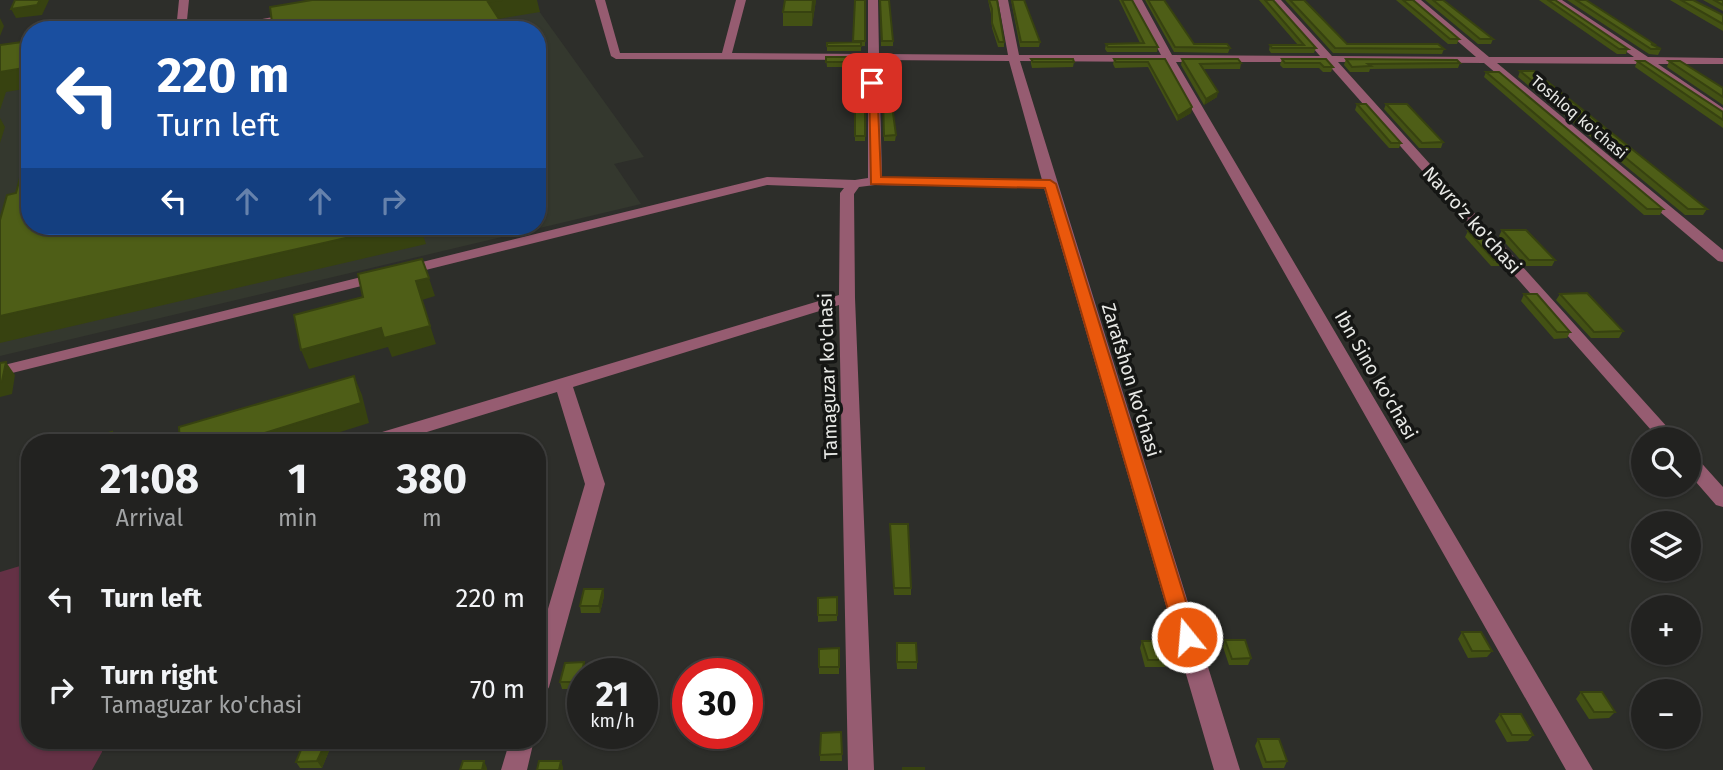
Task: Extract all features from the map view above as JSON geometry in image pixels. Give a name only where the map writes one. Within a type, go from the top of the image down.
[{"type":"street","points":[[182,21],[184,0]]},
{"type":"street","points":[[600,0],[616,56],[1723,61]]},
{"type":"street","points":[[726,57],[741,0]]},
{"type":"street","points":[[873,0],[875,181]]},
{"type":"street","name":"Zarafshon ko'chasi","points":[[1003,0],[1014,59],[1050,184],[1227,770]]},
{"type":"street","name":"Ibn Sino ko'chasi","points":[[1138,0],[1167,58],[1580,770]]},
{"type":"street","name":"Navro'z ko'chasi","points":[[1276,0],[1658,427]]},
{"type":"street","name":"Toshloq ko'chasi","points":[[1415,0],[1723,258]]},
{"type":"street","points":[[1556,0],[1723,113]]},
{"type":"street","points":[[266,21],[313,14]]},
{"type":"street","points":[[0,371],[767,181],[1050,184]]},
{"type":"street","name":"Tamaguzar ko'chasi","points":[[855,184],[847,193],[847,298],[861,770]]},
{"type":"street","points":[[398,434],[847,298]]},
{"type":"street","points":[[546,655],[594,484],[563,383]]},
{"type":"street","points":[[1701,475],[1723,500]]},
{"type":"street","points":[[514,770],[520,749]]},
{"type":"shaded area","points":[[416,0],[531,0],[644,157],[614,164],[641,204],[546,227],[546,21],[280,21]]},
{"type":"shaded area","points":[[21,60],[21,235],[510,235],[0,356],[0,63]]},
{"type":"shaded area","points":[[21,566],[21,749],[102,749],[92,770],[0,770],[0,572]]},
{"type":"building","points":[[15,0],[40,0],[37,5],[11,9]]},
{"type":"building","points":[[312,0],[502,0],[488,2],[500,21],[272,21],[270,7]]},
{"type":"building","points":[[785,0],[813,0],[812,12],[783,12]]},
{"type":"building","points":[[855,0],[865,0],[865,41],[853,41]]},
{"type":"building","points":[[880,0],[889,0],[893,41],[882,41]]},
{"type":"building","points":[[989,0],[997,0],[1004,42],[999,42],[992,23]]},
{"type":"building","points":[[1012,0],[1024,0],[1040,42],[1021,42]]},
{"type":"building","points":[[1122,0],[1132,0],[1158,47],[1108,47],[1106,44],[1144,43]]},
{"type":"building","points":[[1148,0],[1164,0],[1194,44],[1227,44],[1230,48],[1175,47]]},
{"type":"building","points":[[1265,0],[1273,0],[1316,48],[1272,48],[1270,45],[1304,45]]},
{"type":"building","points":[[1290,0],[1304,0],[1347,44],[1438,44],[1444,49],[1335,48]]},
{"type":"building","points":[[1403,0],[1413,0],[1459,39],[1450,39]]},
{"type":"building","points":[[1433,0],[1443,0],[1493,39],[1480,39]]},
{"type":"building","points":[[1548,0],[1555,0],[1628,49],[1619,49]]},
{"type":"building","points":[[1576,0],[1586,0],[1661,49],[1651,49]]},
{"type":"building","points":[[1681,0],[1693,0],[1723,15],[1723,24]]},
{"type":"building","points":[[21,42],[21,68],[0,72],[0,45]]},
{"type":"building","points":[[861,42],[861,46],[827,46],[827,43]]},
{"type":"building","points":[[826,57],[862,57],[862,62],[826,62]]},
{"type":"building","points":[[1031,59],[1073,59],[1074,62],[1033,62]]},
{"type":"building","points":[[1114,59],[1165,59],[1192,107],[1178,116],[1148,62],[1116,62]]},
{"type":"building","points":[[1182,59],[1238,59],[1241,63],[1200,64],[1218,92],[1206,99]]},
{"type":"building","points":[[1282,59],[1326,59],[1333,67],[1324,67],[1320,63],[1285,63]]},
{"type":"building","points":[[1346,59],[1457,60],[1460,63],[1368,64],[1371,66],[1352,67]]},
{"type":"building","points":[[1637,61],[1645,61],[1723,112],[1723,120]]},
{"type":"building","points":[[1669,61],[1680,61],[1723,88],[1723,97]]},
{"type":"building","points":[[1520,71],[1534,71],[1707,209],[1688,209]]},
{"type":"building","points":[[1486,72],[1499,72],[1663,209],[1647,209]]},
{"type":"building","points":[[855,98],[865,98],[865,136],[855,136]]},
{"type":"building","points":[[883,98],[891,98],[896,135],[884,136]]},
{"type":"building","points":[[1357,104],[1366,104],[1401,143],[1391,143]]},
{"type":"building","points":[[1386,104],[1407,104],[1443,142],[1422,143]]},
{"type":"building","points":[[21,174],[21,235],[359,235],[0,316],[0,220],[7,195],[16,193]]},
{"type":"building","points":[[1480,230],[1506,260],[1494,260],[1468,231]]},
{"type":"building","points":[[1502,230],[1526,230],[1555,260],[1529,260]]},
{"type":"building","points":[[422,259],[429,278],[416,281],[430,326],[384,338],[381,328],[301,350],[294,315],[363,297],[358,274]]},
{"type":"building","points":[[1587,293],[1623,331],[1594,332],[1560,294]]},
{"type":"building","points":[[1524,294],[1537,294],[1570,332],[1557,332]]},
{"type":"building","points":[[6,362],[2,381],[0,382],[0,363]]},
{"type":"building","points":[[354,376],[361,403],[261,434],[179,434],[179,427]]},
{"type":"building","points":[[890,524],[908,524],[911,588],[894,588]]},
{"type":"building","points":[[584,589],[603,589],[599,606],[580,606]]},
{"type":"building","points":[[837,597],[837,615],[818,615],[818,598]]},
{"type":"building","points":[[1462,632],[1481,632],[1492,651],[1472,651]]},
{"type":"building","points":[[1225,640],[1245,640],[1251,658],[1232,659]]},
{"type":"building","points":[[1142,641],[1162,641],[1167,660],[1148,660]]},
{"type":"building","points":[[897,643],[916,643],[917,662],[897,662]]},
{"type":"building","points":[[839,648],[839,667],[819,667],[819,649]]},
{"type":"building","points":[[565,663],[567,682],[560,682]]},
{"type":"building","points":[[1581,692],[1602,692],[1615,712],[1594,712]]},
{"type":"building","points":[[1500,714],[1521,714],[1533,735],[1512,735]]},
{"type":"building","points":[[841,732],[842,754],[820,755],[821,733]]},
{"type":"building","points":[[1258,739],[1279,739],[1287,761],[1266,762]]},
{"type":"building","points":[[301,749],[323,749],[317,761],[296,762]]},
{"type":"building","points":[[463,761],[484,761],[482,770],[460,770]]},
{"type":"building","points":[[539,761],[561,761],[559,770],[537,770]]},
{"type":"building","points":[[924,768],[924,770],[903,770]]},
{"type":"route","points":[[872,83],[875,181],[1050,184],[1187,637]]}]
